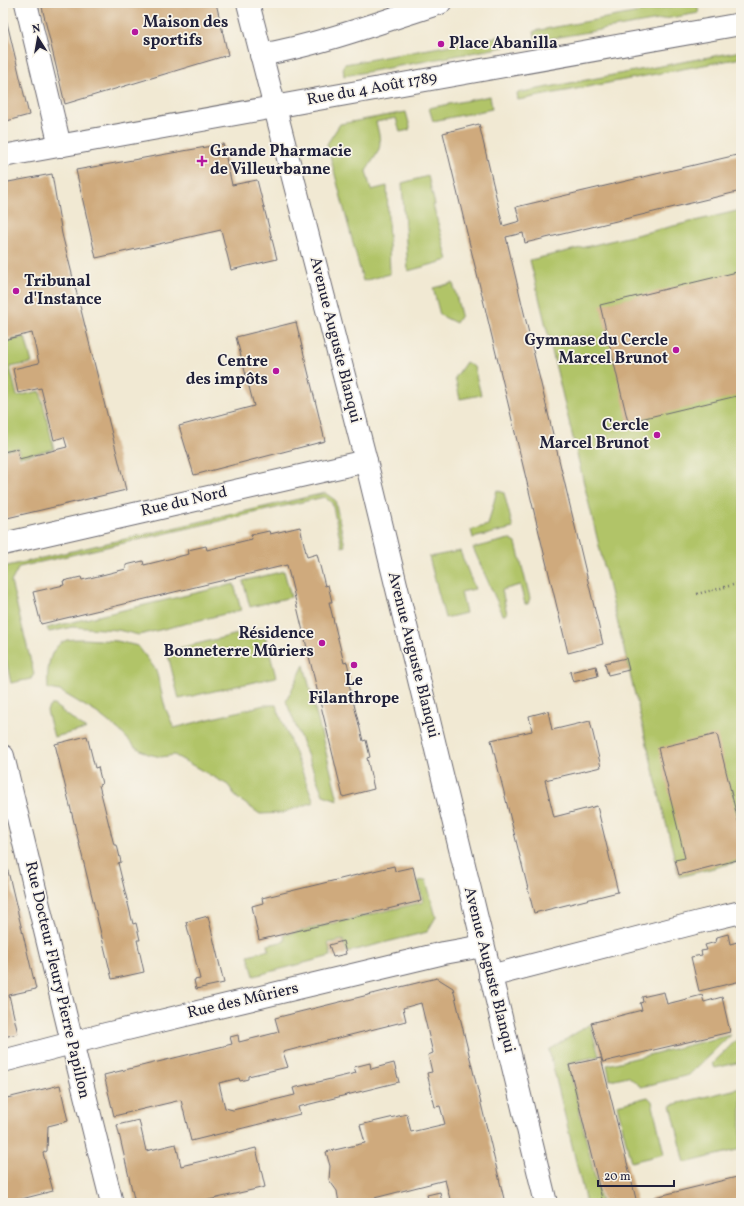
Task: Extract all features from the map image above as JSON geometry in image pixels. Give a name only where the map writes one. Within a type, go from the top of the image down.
[{"type":"street","points":[[26,3],[60,146]]},
{"type":"street","name":"Avenue Auguste Blanqui","points":[[248,3],[366,461],[546,1203]]},
{"type":"street","points":[[261,55],[324,41],[440,3]]},
{"type":"street","name":"Rue du 4 Août 1789","points":[[3,156],[274,108],[325,97],[741,24]]},
{"type":"street","name":"Rue du Nord","points":[[3,544],[366,461]]},
{"type":"street","name":"Rue Docteur Fleury Pierre Papillon","points":[[3,756],[112,1203]]},
{"type":"street","points":[[490,976],[741,912]]},
{"type":"street","name":"Rue des Mûriers","points":[[3,1061],[444,953],[483,946]]},
{"type":"path","points":[[697,594],[741,583]]},
{"type":"green space","points":[[689,3],[697,4],[699,13],[536,41],[534,31]]},
{"type":"green space","points":[[502,36],[504,47],[344,76],[343,66],[345,64]]},
{"type":"green space","points":[[741,51],[741,58],[518,100],[517,93]]},
{"type":"green space","points":[[490,96],[492,109],[433,121],[429,108]]},
{"type":"green space","points":[[406,112],[410,127],[409,130],[400,132],[396,118],[376,122],[380,138],[379,148],[366,171],[371,190],[387,186],[390,274],[363,281],[327,144],[340,124]]},
{"type":"green space","points":[[428,176],[435,205],[433,205],[448,260],[408,271],[402,183]]},
{"type":"green space","name":"Cercle Marcel Brunot","points":[[741,210],[741,861],[679,877],[530,260]]},
{"type":"green space","points":[[453,283],[461,315],[456,323],[440,315],[433,288]]},
{"type":"green space","points":[[25,337],[32,363],[10,367],[17,396],[40,391],[54,449],[20,457],[18,448],[3,451],[3,342]]},
{"type":"green space","points":[[466,362],[474,367],[481,395],[460,399],[455,378]]},
{"type":"green space","points":[[497,490],[504,493],[513,528],[473,538],[471,530],[488,525]]},
{"type":"green space","points":[[325,493],[335,500],[345,546],[342,547],[332,503],[324,497],[19,567],[11,582],[34,674],[31,679],[11,683],[3,646],[3,567]]},
{"type":"green space","points":[[509,539],[516,543],[530,598],[528,604],[525,604],[520,585],[502,590],[507,614],[503,615],[473,548]]},
{"type":"green space","points":[[460,551],[475,589],[461,592],[466,613],[445,618],[429,557]]},
{"type":"green space","points":[[284,571],[291,597],[250,607],[243,581]]},
{"type":"green space","points":[[234,584],[241,610],[139,635],[118,630],[72,627],[49,632],[47,628]]},
{"type":"green space","points":[[263,628],[276,677],[179,699],[167,651]]},
{"type":"green space","points":[[83,639],[117,641],[138,646],[156,670],[165,707],[174,728],[264,705],[276,705],[314,802],[282,813],[260,814],[237,798],[228,785],[174,755],[161,757],[148,754],[135,747],[119,730],[97,713],[60,691],[48,689],[48,668],[55,648],[60,643],[67,640]]},
{"type":"green space","points":[[304,665],[338,800],[323,795],[286,701]]},
{"type":"green space","points":[[51,705],[54,705],[86,729],[54,737],[47,711]]},
{"type":"green space","points":[[426,880],[436,917],[427,932],[347,952],[343,940],[328,943],[331,956],[254,976],[248,955],[269,950],[268,945],[285,941],[284,935],[423,902],[418,881]]},
{"type":"green space","points":[[590,1024],[599,1056],[568,1063],[601,1203],[586,1203],[549,1050]]},
{"type":"green space","points":[[730,1035],[689,1075],[641,1087],[628,1076],[610,1080],[607,1065]]},
{"type":"green space","points":[[741,1035],[741,1062],[715,1068],[712,1064]]},
{"type":"green space","points":[[741,1088],[741,1149],[685,1163],[671,1105]]},
{"type":"green space","points":[[648,1097],[652,1101],[664,1154],[631,1162],[617,1105]]},
{"type":"building","name":"Maison des sportifs","points":[[41,3],[216,3],[228,55],[65,104]]},
{"type":"building","points":[[3,6],[29,115],[3,122]]},
{"type":"building","points":[[479,124],[503,226],[520,221],[516,207],[741,154],[741,191],[525,243],[523,233],[506,237],[603,644],[568,653],[443,133]]},
{"type":"building","points":[[223,144],[232,185],[257,180],[277,259],[231,270],[221,230],[96,258],[76,170]]},
{"type":"building","points":[[52,174],[62,234],[126,490],[3,519],[3,452],[17,449],[19,459],[67,447],[64,437],[54,440],[41,388],[18,393],[13,369],[39,363],[32,333],[3,340],[3,183]]},
{"type":"building","name":"Gymnase du Cercle Marcel Brunot","points":[[741,271],[741,395],[628,422],[600,305]]},
{"type":"building","name":"Centre des impôts","points":[[296,322],[325,441],[194,475],[179,426],[254,406],[236,337]]},
{"type":"building","name":"Résidence Bonneterre Mûriers","points":[[300,527],[307,557],[317,554],[325,586],[328,585],[332,602],[329,602],[344,663],[347,662],[351,679],[348,680],[363,741],[366,740],[370,757],[367,758],[374,789],[343,797],[287,565],[41,624],[33,592],[64,585],[63,581],[81,577],[82,580],[126,569],[126,565],[143,561],[144,565],[189,554],[188,550],[206,546],[207,550],[252,539],[251,535],[269,531],[270,534]]},
{"type":"building","points":[[626,658],[629,670],[608,675],[605,663]]},
{"type":"building","points":[[596,666],[598,676],[573,682],[570,672]]},
{"type":"building","points":[[548,711],[552,730],[590,721],[601,767],[545,780],[554,817],[597,806],[618,892],[534,913],[491,740],[532,731],[529,716]]},
{"type":"building","points":[[717,734],[741,833],[741,859],[679,875],[675,860],[685,858],[658,748]]},
{"type":"building","points":[[87,736],[95,768],[98,767],[102,784],[99,785],[114,845],[117,845],[121,862],[118,863],[133,924],[136,923],[140,940],[137,940],[144,972],[112,979],[55,744]]},
{"type":"building","points":[[3,850],[36,989],[9,995],[18,1034],[3,1037]]},
{"type":"building","points":[[394,866],[395,871],[413,867],[421,901],[259,940],[252,906],[263,903],[262,898]]},
{"type":"building","points":[[208,916],[224,983],[196,989],[194,980],[200,979],[186,922]]},
{"type":"building","points":[[728,934],[730,944],[741,941],[741,981],[699,991],[691,957],[702,955],[701,951],[707,950],[705,945],[716,942],[717,937]]},
{"type":"building","points":[[343,941],[346,954],[333,957],[329,945]]},
{"type":"building","points":[[437,978],[453,988],[505,1203],[451,1203],[445,1180],[355,1203],[339,1203],[337,1191],[329,1180],[330,1166],[326,1152],[365,1143],[360,1125],[407,1114],[411,1132],[445,1124],[440,1106],[435,1107],[427,1073],[432,1072],[428,1055],[433,1053],[421,1003],[403,1008],[406,1021],[283,1052],[288,1067],[248,1076],[248,1079],[240,1081],[239,1078],[219,1083],[225,1108],[233,1110],[295,1095],[293,1088],[356,1073],[354,1067],[370,1063],[371,1069],[394,1063],[399,1082],[298,1107],[300,1114],[191,1141],[181,1100],[114,1116],[104,1075],[232,1044],[230,1037],[238,1035],[239,1042],[279,1032],[275,1018]]},
{"type":"building","points":[[664,992],[667,1004],[702,995],[704,1002],[722,997],[730,1032],[603,1062],[591,1023],[642,1010],[640,1003],[643,1002],[642,997]]},
{"type":"building","points":[[601,1058],[637,1203],[603,1203],[569,1065]]},
{"type":"building","points":[[3,1083],[7,1098],[60,1085],[68,1121],[48,1126],[47,1151],[43,1153],[53,1191],[6,1203],[3,1203]]},
{"type":"building","points":[[139,1120],[146,1151],[176,1144],[181,1166],[256,1148],[265,1187],[196,1203],[135,1203],[117,1125]]},
{"type":"building","points":[[741,1176],[741,1203],[653,1203],[651,1198]]},
{"type":"building","points":[[440,1192],[442,1203],[429,1203],[427,1195]]},
{"type":"place","name":"Maison des sportifs","points":[[135,32]]},
{"type":"place","name":"Place Abanilla","points":[[441,44]]},
{"type":"place","name":"Grande Pharmacie de Villeurbanne","points":[[202,161]]},
{"type":"place","name":"Tribunal d'Instance","points":[[16,291]]},
{"type":"place","name":"Gymnase du Cercle Marcel Brunot","points":[[676,350]]},
{"type":"place","name":"Centre des impôts","points":[[276,371]]},
{"type":"place","name":"Cercle Marcel Brunot","points":[[657,435]]},
{"type":"place","name":"Résidence Bonneterre Mûriers","points":[[322,643]]},
{"type":"place","name":"Le Filanthrope","points":[[354,665]]}]
